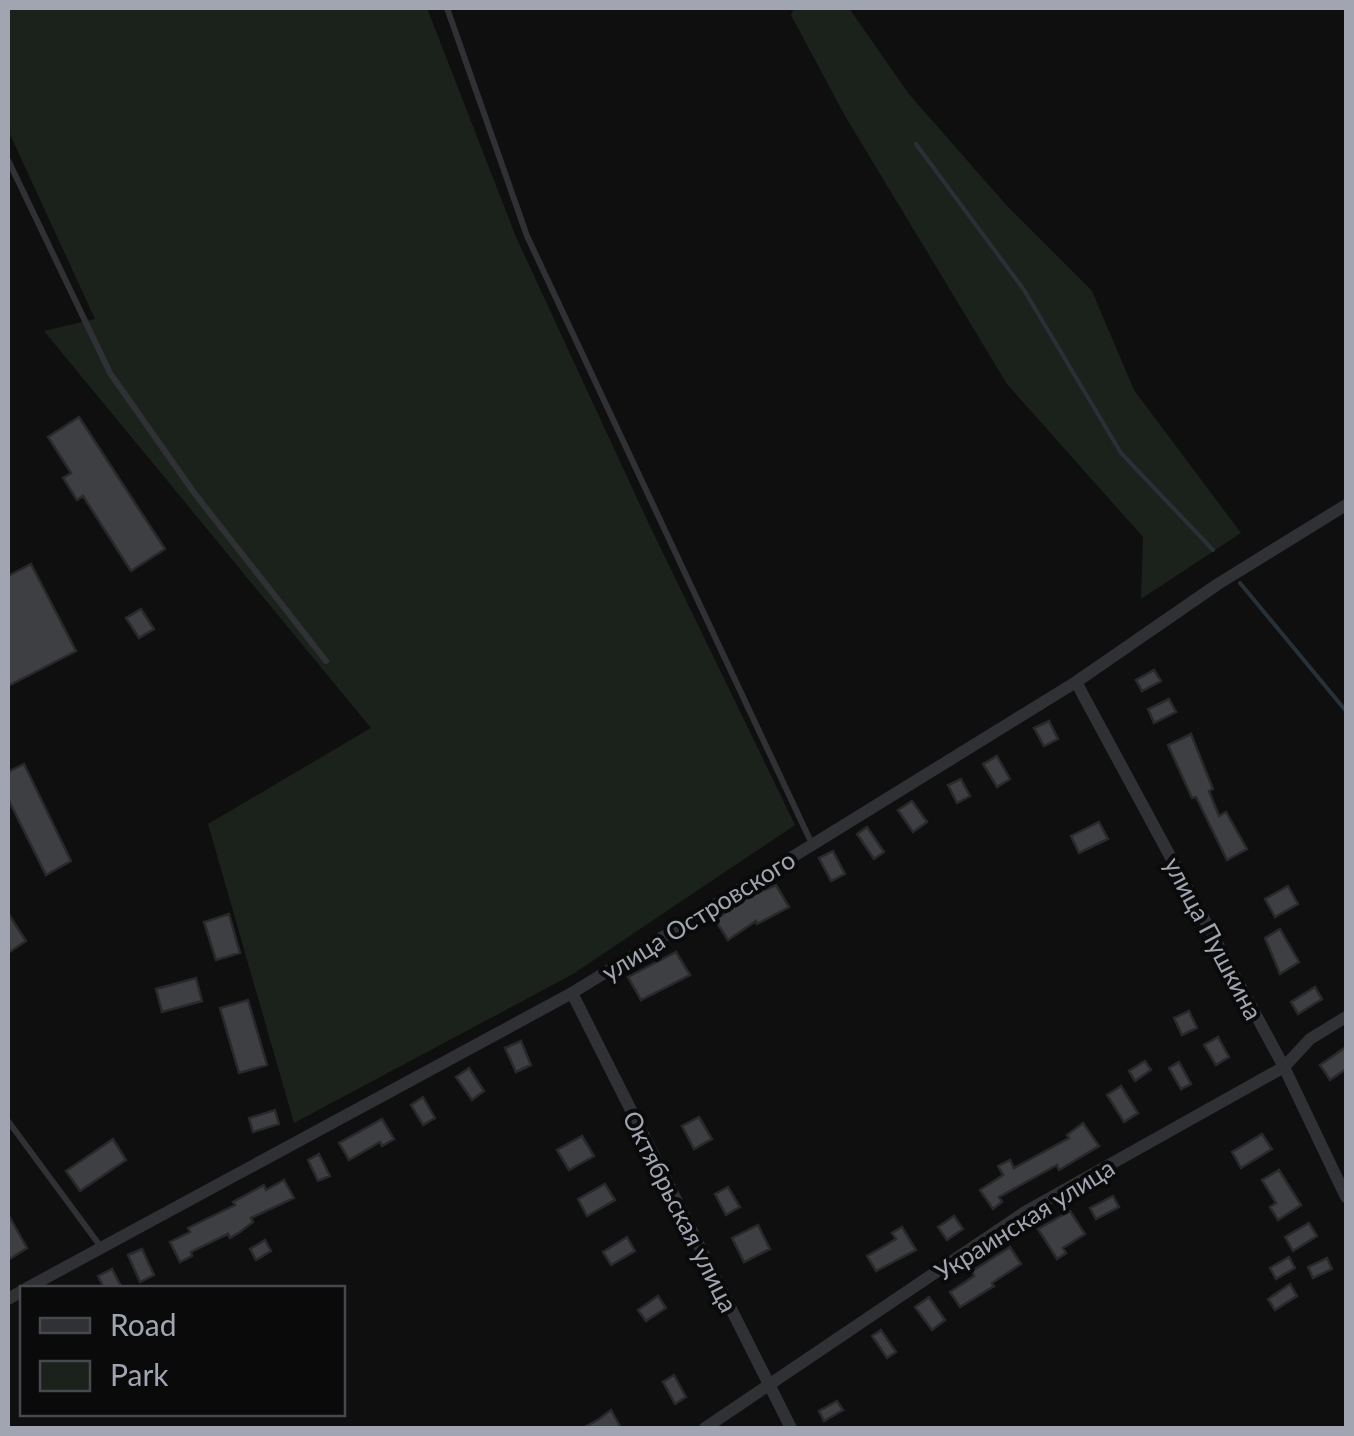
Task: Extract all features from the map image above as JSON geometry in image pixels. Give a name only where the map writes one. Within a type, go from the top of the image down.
[{"type":"street","name":"улица Островского","points":[[32,1286],[572,993],[1076,682],[1218,584],[1346,505]]},
{"type":"street","name":"улица Пушкина","points":[[1076,682],[1284,1067],[1346,1198]]},
{"type":"street","name":"Октябрьская улица","points":[[572,993],[792,1428]]},
{"type":"street","name":"Украинская улица","points":[[705,1428],[1024,1212],[1284,1067],[1310,1039],[1346,1016]]},
{"type":"lane","points":[[446,8],[527,236],[812,845]]},
{"type":"lane","points":[[8,160],[110,373],[195,494],[326,661]]},
{"type":"lane","points":[[8,1120],[101,1247]]},
{"type":"green space","points":[[8,8],[427,8],[516,237],[795,825],[573,974],[294,1123],[208,824],[371,728],[44,331],[95,319],[8,130]]},
{"type":"green space","points":[[794,8],[849,8],[908,93],[1008,207],[1092,291],[1134,390],[1241,533],[1141,599],[1143,537],[1007,384],[845,116],[791,15]]},
{"type":"building","points":[[79,417],[165,549],[131,571],[83,496],[77,500],[63,478],[71,473],[48,437]]},
{"type":"building","points":[[31,564],[76,651],[8,686],[8,576]]},
{"type":"building","points":[[141,609],[154,629],[139,638],[126,618]]},
{"type":"building","points":[[1154,670],[1161,681],[1142,691],[1136,680]]},
{"type":"building","points":[[1169,699],[1176,712],[1154,723],[1148,709]]},
{"type":"building","points":[[1049,721],[1058,739],[1044,746],[1034,728]]},
{"type":"building","points":[[1191,734],[1213,789],[1209,791],[1219,816],[1226,812],[1247,849],[1227,860],[1168,745]]},
{"type":"building","points":[[997,756],[1010,779],[997,787],[983,764]]},
{"type":"building","points":[[24,764],[71,861],[46,875],[8,799],[8,772]]},
{"type":"building","points":[[961,779],[970,796],[957,803],[948,785]]},
{"type":"building","points":[[912,801],[927,822],[913,832],[898,810]]},
{"type":"building","points":[[1099,822],[1108,839],[1079,853],[1071,836]]},
{"type":"building","points":[[867,827],[884,852],[874,859],[857,834]]},
{"type":"building","points":[[833,851],[845,874],[831,881],[819,858]]},
{"type":"building","points":[[776,885],[789,907],[757,924],[756,921],[728,940],[715,920],[744,899]]},
{"type":"building","points":[[1288,886],[1298,904],[1275,917],[1265,899]]},
{"type":"building","points":[[8,913],[26,941],[8,953]]},
{"type":"building","points":[[229,914],[240,953],[216,960],[204,922]]},
{"type":"building","points":[[1280,929],[1299,962],[1280,974],[1265,938]]},
{"type":"building","points":[[676,952],[690,975],[641,1000],[628,977]]},
{"type":"building","points":[[196,978],[202,1001],[162,1012],[156,989]]},
{"type":"building","points":[[1315,987],[1322,999],[1298,1014],[1291,1002]]},
{"type":"building","points":[[248,1000],[267,1065],[239,1073],[220,1008]]},
{"type":"building","points":[[1189,1011],[1197,1028],[1182,1035],[1174,1018]]},
{"type":"building","points":[[1218,1037],[1229,1057],[1216,1065],[1204,1045]]},
{"type":"building","points":[[521,1041],[531,1065],[516,1072],[505,1048]]},
{"type":"building","points":[[1346,1047],[1346,1069],[1330,1080],[1320,1065]]},
{"type":"building","points":[[1145,1061],[1151,1070],[1135,1081],[1129,1071]]},
{"type":"building","points":[[1179,1062],[1191,1084],[1181,1089],[1169,1068]]},
{"type":"building","points":[[469,1068],[484,1091],[472,1100],[456,1077]]},
{"type":"building","points":[[1121,1086],[1138,1113],[1124,1122],[1107,1095]]},
{"type":"building","points":[[423,1097],[435,1118],[423,1125],[411,1105]]},
{"type":"building","points":[[275,1110],[279,1124],[253,1132],[249,1118]]},
{"type":"building","points":[[699,1117],[712,1139],[694,1149],[682,1126]]},
{"type":"building","points":[[382,1119],[394,1139],[382,1146],[380,1142],[349,1160],[339,1143]]},
{"type":"building","points":[[1083,1123],[1099,1146],[1059,1170],[1057,1165],[999,1197],[1002,1202],[993,1209],[980,1190],[1003,1175],[998,1166],[1010,1160],[1014,1168],[1069,1138],[1067,1135]]},
{"type":"building","points":[[1262,1134],[1272,1149],[1241,1168],[1232,1152]]},
{"type":"building","points":[[582,1136],[594,1156],[569,1170],[557,1150]]},
{"type":"building","points":[[113,1139],[126,1160],[80,1191],[66,1171]]},
{"type":"building","points":[[319,1154],[330,1176],[318,1181],[308,1160]]},
{"type":"building","points":[[1279,1170],[1301,1205],[1278,1220],[1270,1207],[1276,1203],[1262,1180]]},
{"type":"building","points":[[284,1180],[294,1198],[251,1218],[253,1222],[240,1232],[191,1252],[192,1256],[180,1262],[170,1242],[264,1185],[266,1190]]},
{"type":"building","points":[[605,1184],[615,1200],[587,1216],[578,1199]]},
{"type":"building","points":[[728,1187],[740,1207],[726,1215],[715,1194]]},
{"type":"building","points":[[1113,1196],[1119,1207],[1096,1219],[1090,1208]]},
{"type":"building","points":[[1070,1211],[1085,1234],[1063,1248],[1066,1253],[1057,1259],[1038,1229]]},
{"type":"building","points":[[8,1214],[27,1248],[8,1260]]},
{"type":"building","points":[[954,1216],[963,1229],[947,1240],[938,1227]]},
{"type":"building","points":[[1309,1223],[1317,1236],[1293,1251],[1285,1237]]},
{"type":"building","points":[[758,1225],[770,1249],[744,1262],[732,1238]]},
{"type":"building","points":[[902,1227],[916,1250],[876,1271],[867,1256],[896,1239],[892,1233]]},
{"type":"building","points":[[627,1237],[635,1251],[611,1265],[603,1252]]},
{"type":"building","points":[[265,1240],[271,1251],[256,1260],[250,1249]]},
{"type":"building","points":[[1010,1247],[1021,1264],[960,1307],[950,1292],[974,1276],[972,1271]]},
{"type":"building","points":[[142,1249],[154,1275],[140,1282],[128,1255]]},
{"type":"building","points":[[1289,1257],[1295,1268],[1276,1279],[1270,1268]]},
{"type":"building","points":[[1327,1258],[1332,1269],[1313,1278],[1308,1267]]},
{"type":"building","points":[[112,1269],[121,1286],[103,1286],[98,1276]]},
{"type":"building","points":[[1290,1284],[1297,1296],[1275,1310],[1268,1299]]},
{"type":"building","points":[[658,1296],[666,1308],[646,1321],[638,1310]]},
{"type":"building","points":[[929,1297],[945,1320],[932,1330],[915,1307]]},
{"type":"building","points":[[881,1330],[896,1352],[887,1358],[872,1336]]},
{"type":"building","points":[[674,1375],[686,1397],[675,1404],[663,1382]]},
{"type":"building","points":[[837,1401],[843,1410],[824,1421],[819,1411]]},
{"type":"building","points":[[611,1410],[621,1428],[583,1428],[599,1419]]},
{"type":"waterway","points":[[916,144],[1024,290],[1121,453],[1213,550]]},
{"type":"waterway","points":[[1240,583],[1346,711]]}]
